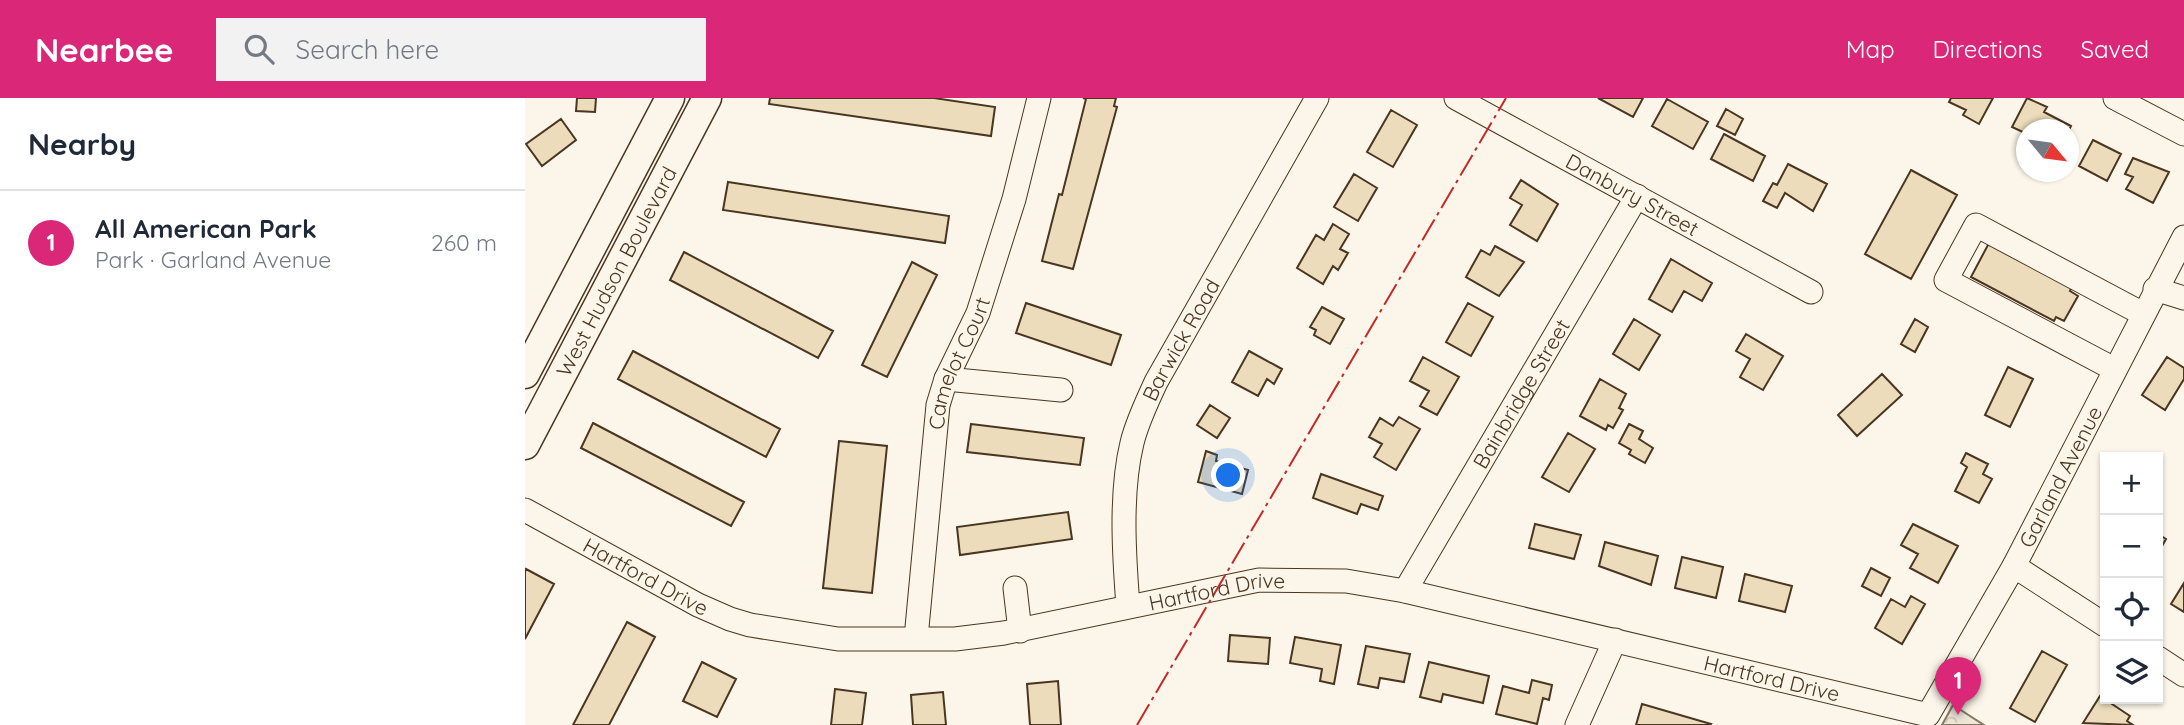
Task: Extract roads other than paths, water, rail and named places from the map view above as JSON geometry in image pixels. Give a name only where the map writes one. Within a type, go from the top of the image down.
[{"type":"main road","name":"West Hudson Boulevard","points":[[525,374],[670,98]]},
{"type":"main road","name":"West Hudson Boulevard","points":[[525,445],[707,98]]},
{"type":"street","name":"Camelot Court","points":[[916,638],[938,405],[946,379],[978,313],[1013,199],[1039,98]]},
{"type":"street","name":"Barwick Road","points":[[1128,606],[1124,550],[1128,477],[1131,445],[1140,418],[1156,383],[1317,98]]},
{"type":"street","name":"Danbury Street","points":[[1455,98],[1811,292]]},
{"type":"street","points":[[2115,98],[2184,134]]},
{"type":"street","name":"Bainbridge Street","points":[[1405,591],[1637,195]]},
{"type":"street","points":[[2115,369],[1946,280],[1976,225],[2143,314]]},
{"type":"street","name":"Garland Avenue","points":[[1928,715],[2014,566],[2184,237]]},
{"type":"street","points":[[2155,289],[2184,298]]},
{"type":"street","points":[[946,379],[1061,390]]},
{"type":"street","name":"Hartford Drive","points":[[525,510],[698,605],[750,625],[838,639],[955,639],[1020,631],[1259,580],[1346,581],[1405,591],[1928,715]]},
{"type":"street","points":[[2014,566],[2100,622]]},
{"type":"street","points":[[1015,587],[1020,631]]},
{"type":"street","points":[[1577,725],[1615,640]]},
{"type":"street","points":[[2163,661],[2184,675]]},
{"type":"place","name":"All American Park","points":[[1958,715]]}]
